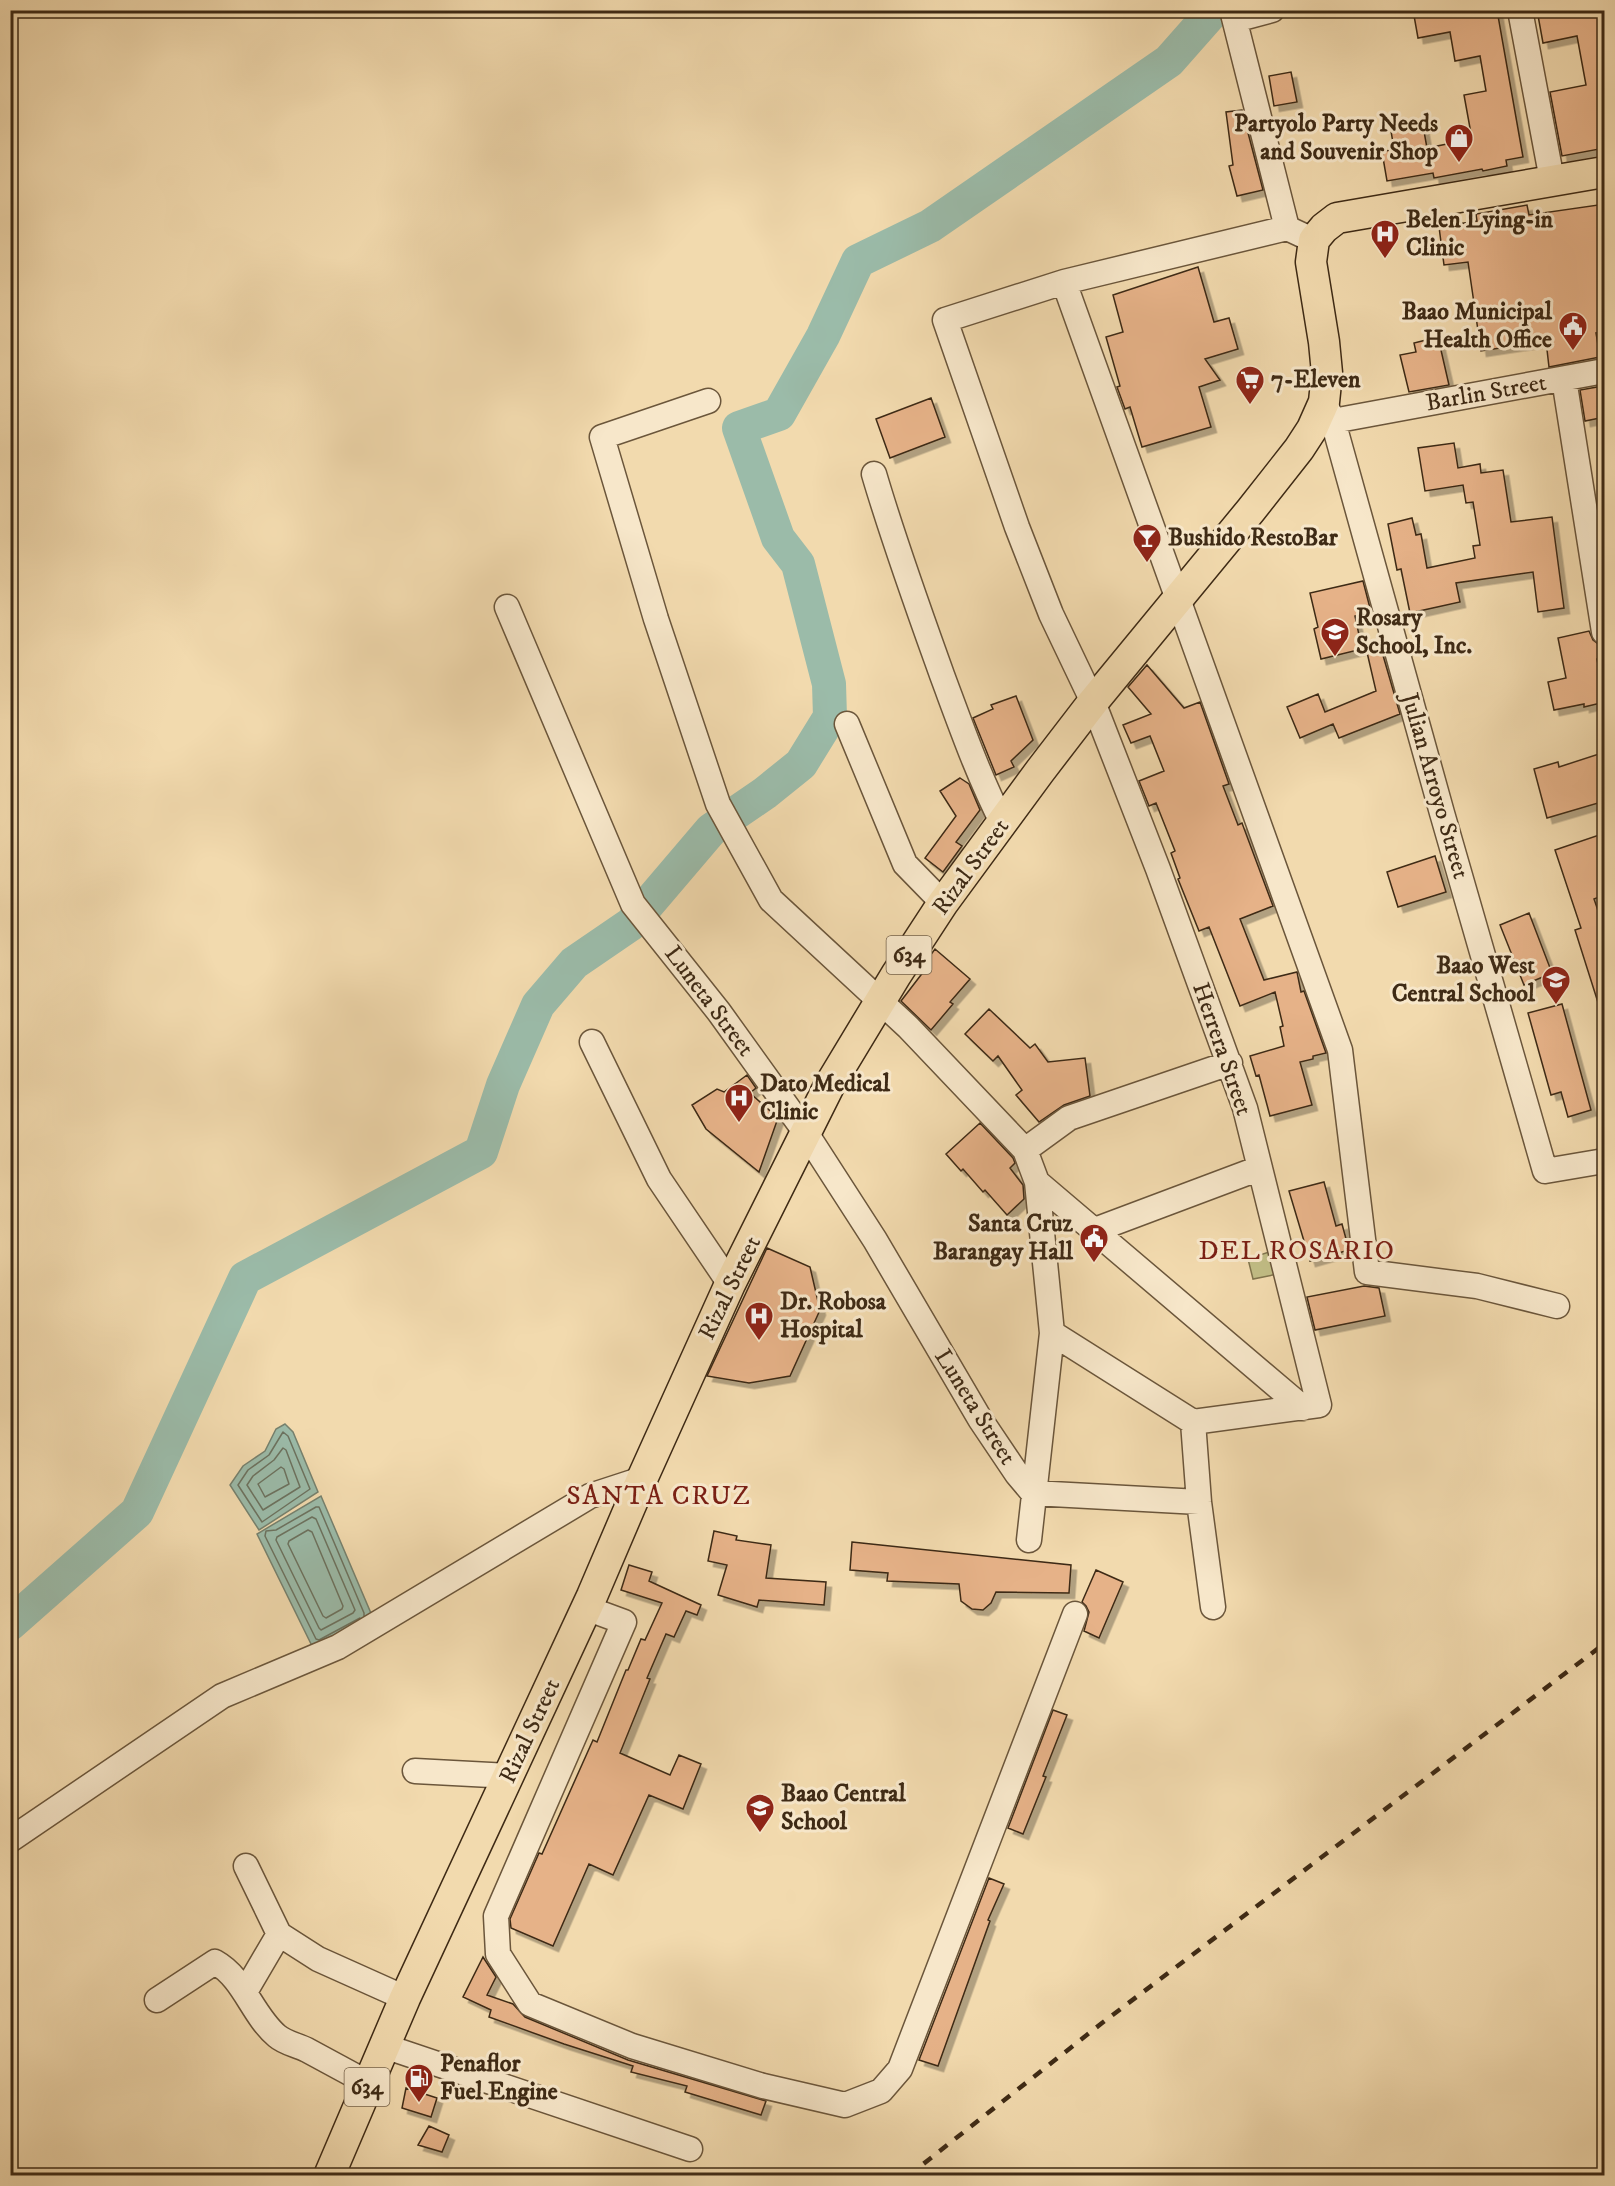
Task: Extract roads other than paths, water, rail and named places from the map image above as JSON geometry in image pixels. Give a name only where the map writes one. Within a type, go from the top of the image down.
[{"type":"main road","points":[[1314,240],[1337,218],[1605,172]]},
{"type":"main road","name":"Rizal Street","points":[[405,1998],[510,1776],[730,1284],[829,1086],[879,1002],[943,903],[1093,702],[1299,449],[1312,429],[1329,411],[1324,342],[1311,262],[1314,240]]},
{"type":"main road","name":"634","points":[[329,2175],[405,1998]]},
{"type":"street","points":[[1272,10],[1233,15],[1287,228]]},
{"type":"street","points":[[1520,10],[1552,180]]},
{"type":"street","points":[[1314,240],[1287,228],[1064,282],[1340,1050],[1367,1272],[1477,1286],[1557,1306]]},
{"type":"street","name":"Herrera Street","points":[[1064,282],[945,320],[1017,527],[1052,614],[1093,702],[1230,1063],[1245,1108],[1260,1168],[1311,1406]]},
{"type":"street","points":[[1564,378],[1605,371]]},
{"type":"street","name":"Barlin Street","points":[[1329,411],[1564,378],[1605,632]]},
{"type":"street","points":[[708,401],[602,437],[656,619],[718,804],[771,900],[908,1027],[1025,1150],[1037,1182],[1052,1333],[1029,1540]]},
{"type":"street","name":"Julian Arroyo Street","points":[[1329,411],[1545,1171],[1605,1161]]},
{"type":"street","points":[[874,474],[916,603],[971,754],[1003,824]]},
{"type":"street","name":"Luneta Street","points":[[507,607],[640,912],[719,1012],[806,1133],[880,1250],[980,1419],[1017,1474],[1033,1493]]},
{"type":"street","points":[[847,724],[905,864],[943,903]]},
{"type":"street","points":[[592,1042],[659,1179],[730,1284]]},
{"type":"street","points":[[1025,1150],[1069,1118],[1230,1063]]},
{"type":"street","points":[[1095,1230],[1260,1168]]},
{"type":"street","points":[[1037,1182],[1311,1406]]},
{"type":"street","points":[[1052,1333],[1193,1422],[1311,1406]]},
{"type":"street","points":[[1193,1422],[1199,1502],[1213,1607]]},
{"type":"street","points":[[10,1840],[222,1696],[338,1647],[590,1496],[642,1479]]},
{"type":"street","points":[[1033,1493],[1199,1502]]},
{"type":"street","points":[[586,1608],[624,1622],[496,1916],[498,1954],[530,2004],[632,2046],[764,2086],[845,2104],[881,2091],[900,2069],[1075,1614]]},
{"type":"street","points":[[415,1771],[510,1776]]},
{"type":"street","points":[[246,1866],[279,1934],[318,1959],[405,1998]]},
{"type":"street","points":[[244,1992],[279,1934]]},
{"type":"street","points":[[157,2001],[215,1962],[223,1967],[244,1992],[263,2021],[278,2037],[368,2083]]},
{"type":"street","points":[[384,2046],[690,2150]]},
{"type":"water","points":[[285,1424],[293,1432],[318,1492],[259,1530],[230,1485],[243,1466],[265,1451],[276,1429]]},
{"type":"water","points":[[321,1496],[373,1618],[314,1650],[257,1534]]},
{"type":"waterway","points":[[10,1624],[137,1512],[245,1278],[481,1152],[503,1085],[538,1005],[574,963],[631,924],[711,830],[765,793],[801,764],[830,717],[829,684],[798,564],[778,538],[739,428],[779,414],[823,336],[858,261],[930,226],[1169,61],[1214,10]]},
{"type":"railway","points":[[908,2176],[1102,2023],[1604,1644]]},
{"type":"place","name":"Partyolo Party Needs and Souvenir Shop","points":[[1459,164]]},
{"type":"place","name":"Belen Lying-in Clinic","points":[[1385,260]]},
{"type":"place","name":"Baao Municipal Health Office","points":[[1573,352]]},
{"type":"place","name":"7-Eleven","points":[[1250,406]]},
{"type":"place","name":"Bushido RestoBar","points":[[1147,564]]},
{"type":"place","name":"Rosary School, Inc.","points":[[1335,658]]},
{"type":"place","name":"Baao West Central School","points":[[1556,1006]]},
{"type":"place","name":"Dato Medical Clinic","points":[[739,1124]]},
{"type":"place","name":"Santa Cruz Barangay Hall","points":[[1094,1264]]},
{"type":"place","name":"Dr. Robosa Hospital","points":[[759,1342]]},
{"type":"place","name":"Baao Central School","points":[[760,1834]]},
{"type":"place","name":"Penaflor Fuel Engine","points":[[419,2104]]},
{"type":"district","name":"DEL ROSARIO","points":[[1297,1251]]},
{"type":"district","name":"SANTA CRUZ","points":[[659,1496]]}]
